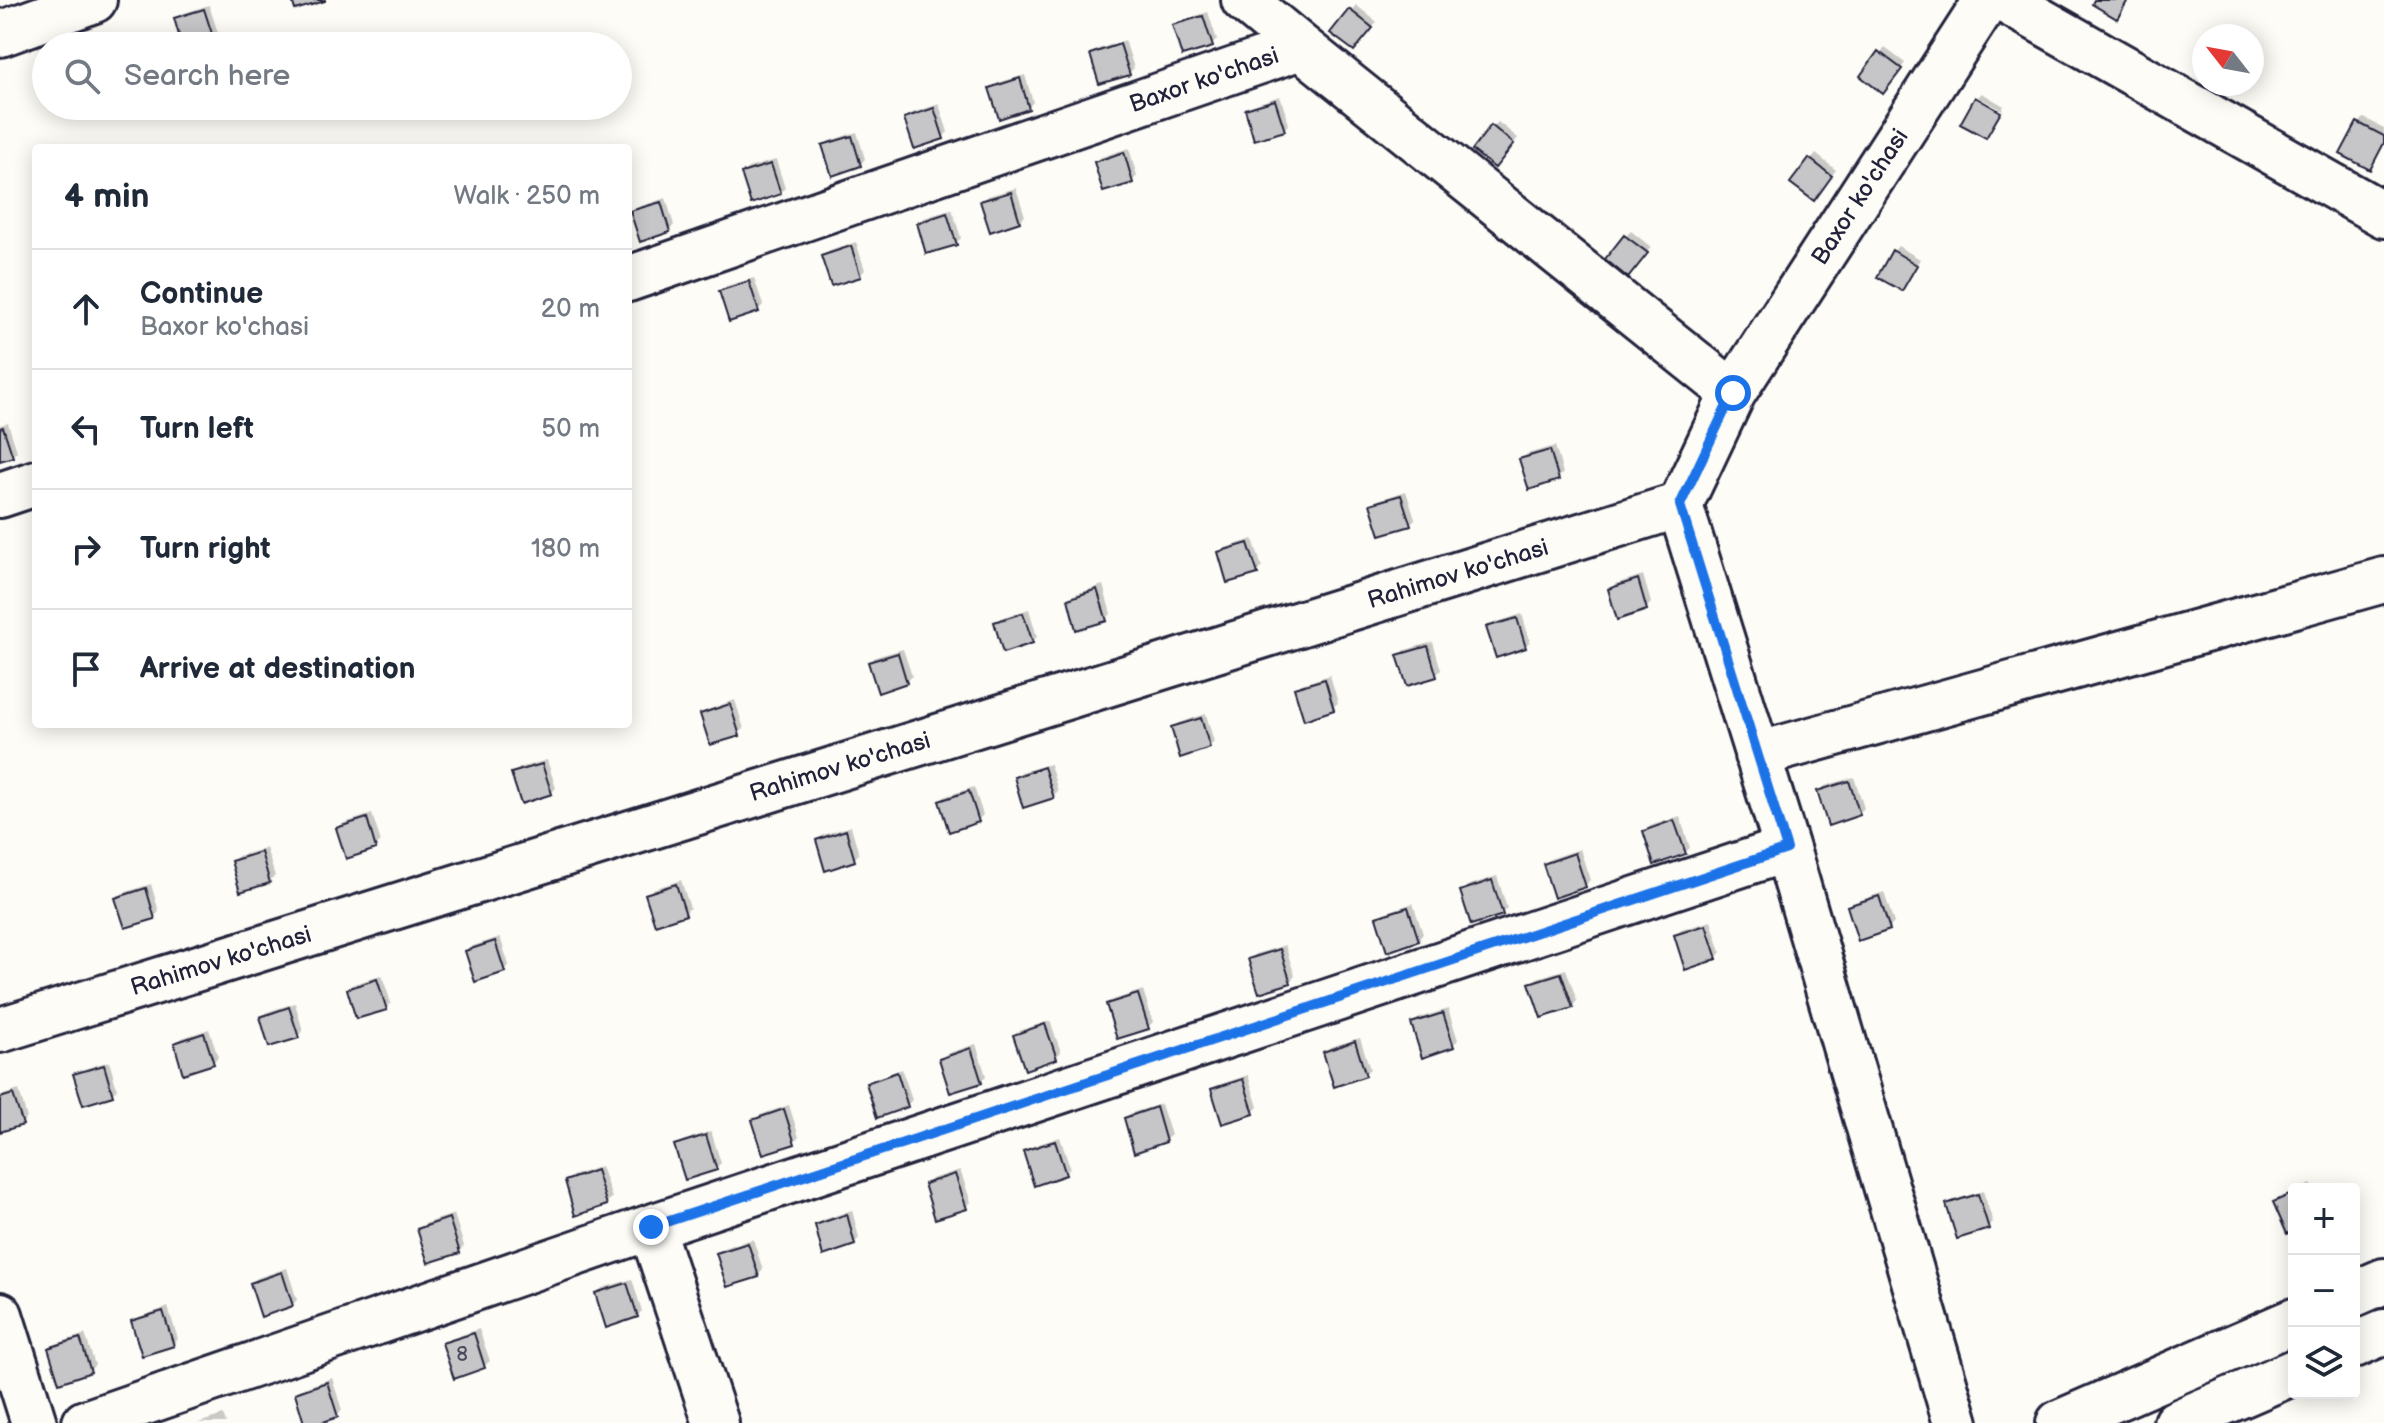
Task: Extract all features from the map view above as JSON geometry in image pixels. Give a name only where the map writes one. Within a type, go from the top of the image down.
[{"type":"street","points":[[0,34],[94,0]]},
{"type":"street","points":[[1244,0],[1301,47]]},
{"type":"street","name":"Baxor ko'chasi","points":[[1680,505],[1733,393],[1987,0]]},
{"type":"street","points":[[2004,0],[2384,215]]},
{"type":"street","name":"Baxor ko'chasi","points":[[632,278],[1301,47],[1733,393]]},
{"type":"street","points":[[0,495],[32,484]]},
{"type":"street","points":[[1680,505],[1787,849],[1956,1423]]},
{"type":"street","name":"Rahimov ko'chasi","points":[[0,1030],[1680,505]]},
{"type":"street","points":[[1757,755],[2384,580]]},
{"type":"street","points":[[85,1423],[651,1227],[1787,849]]},
{"type":"street","points":[[651,1227],[716,1423]]},
{"type":"street","points":[[2360,1291],[2384,1281]]},
{"type":"street","points":[[0,1315],[34,1423]]},
{"type":"street","points":[[2059,1423],[2288,1324]]},
{"type":"street","points":[[2360,1342],[2384,1332]]},
{"type":"street","points":[[2176,1423],[2288,1375]]},
{"type":"building","points":[[292,0],[325,0],[325,1],[295,10]]},
{"type":"building","points":[[2094,0],[2128,0],[2117,19],[2092,4]]},
{"type":"building","points":[[204,9],[211,32],[178,32],[174,18]]},
{"type":"building","points":[[1349,9],[1373,28],[1354,51],[1330,33]]},
{"type":"building","points":[[1203,16],[1213,47],[1182,56],[1172,25]]},
{"type":"building","points":[[1120,44],[1130,75],[1099,84],[1090,54]]},
{"type":"building","points":[[1878,51],[1902,69],[1883,94],[1860,76]]},
{"type":"building","points":[[1020,78],[1029,109],[999,119],[989,88]]},
{"type":"building","points":[[1975,97],[2001,112],[1986,138],[1960,124]]},
{"type":"building","points":[[1275,100],[1285,131],[1254,140],[1245,109]]},
{"type":"building","points":[[934,108],[944,139],[914,149],[904,118]]},
{"type":"building","points":[[2357,122],[2384,136],[2384,143],[2370,170],[2340,154]]},
{"type":"building","points":[[1491,125],[1514,144],[1495,168],[1472,150]]},
{"type":"building","points":[[852,136],[861,166],[832,176],[822,145]]},
{"type":"building","points":[[1124,152],[1133,183],[1103,192],[1094,162]]},
{"type":"building","points":[[1809,158],[1832,176],[1814,201],[1790,183]]},
{"type":"building","points":[[771,164],[781,194],[751,204],[741,173]]},
{"type":"building","points":[[1011,192],[1020,222],[990,232],[980,201]]},
{"type":"building","points":[[661,202],[670,232],[640,242],[632,210]]},
{"type":"building","points":[[947,213],[957,245],[926,254],[917,223]]},
{"type":"building","points":[[1624,235],[1648,253],[1628,278],[1605,259]]},
{"type":"building","points":[[851,246],[861,277],[831,286],[821,256]]},
{"type":"building","points":[[1892,250],[1917,265],[1902,291],[1877,277]]},
{"type":"building","points":[[749,281],[759,312],[729,322],[719,291]]},
{"type":"building","points":[[3,427],[13,457],[0,461],[0,428]]},
{"type":"building","points":[[1550,450],[1559,480],[1529,490],[1519,459]]},
{"type":"building","points":[[1401,495],[1411,526],[1380,535],[1370,504]]},
{"type":"building","points":[[1248,543],[1258,574],[1227,583],[1218,552]]},
{"type":"building","points":[[1638,579],[1647,610],[1617,620],[1608,589]]},
{"type":"building","points":[[1097,589],[1107,621],[1076,630],[1068,599]]},
{"type":"building","points":[[1023,613],[1033,643],[1003,653],[994,622]]},
{"type":"building","points":[[1517,618],[1526,648],[1496,658],[1486,627]]},
{"type":"building","points":[[1428,646],[1437,677],[1407,686],[1397,655]]},
{"type":"building","points":[[898,653],[907,683],[878,693],[868,662]]},
{"type":"building","points":[[1325,679],[1334,710],[1304,720],[1294,688]]},
{"type":"building","points":[[730,704],[740,736],[710,745],[700,714]]},
{"type":"building","points":[[1201,718],[1210,748],[1180,758],[1171,727]]},
{"type":"building","points":[[542,764],[552,794],[521,804],[511,773]]},
{"type":"building","points":[[1044,767],[1054,798],[1023,808],[1014,777]]},
{"type":"building","points":[[1849,781],[1860,815],[1828,826],[1817,791]]},
{"type":"building","points":[[969,791],[979,822],[949,832],[939,801]]},
{"type":"building","points":[[367,818],[376,849],[346,859],[336,828]]},
{"type":"building","points":[[1674,820],[1686,854],[1654,865],[1643,831]]},
{"type":"building","points":[[846,830],[855,861],[825,871],[816,840]]},
{"type":"building","points":[[261,852],[270,883],[240,892],[231,861]]},
{"type":"building","points":[[1575,853],[1586,887],[1554,898],[1543,864]]},
{"type":"building","points":[[1492,880],[1503,915],[1471,925],[1460,891]]},
{"type":"building","points":[[676,884],[686,915],[655,925],[645,894]]},
{"type":"building","points":[[146,888],[155,919],[125,928],[115,898]]},
{"type":"building","points":[[1879,896],[1890,930],[1858,941],[1847,906]]},
{"type":"building","points":[[1408,907],[1419,941],[1387,952],[1376,917]]},
{"type":"building","points":[[1706,925],[1717,959],[1685,970],[1674,935]]},
{"type":"building","points":[[495,941],[505,972],[475,982],[465,951]]},
{"type":"building","points":[[1280,949],[1291,983],[1259,993],[1248,959]]},
{"type":"building","points":[[1561,973],[1573,1008],[1541,1018],[1529,983]]},
{"type":"building","points":[[377,979],[387,1010],[356,1019],[347,989]]},
{"type":"building","points":[[1138,994],[1149,1029],[1117,1039],[1106,1004]]},
{"type":"building","points":[[289,1007],[299,1038],[269,1047],[260,1017]]},
{"type":"building","points":[[1443,1013],[1454,1047],[1422,1058],[1411,1023]]},
{"type":"building","points":[[1045,1024],[1057,1059],[1025,1070],[1013,1035]]},
{"type":"building","points":[[204,1033],[214,1064],[183,1074],[174,1043]]},
{"type":"building","points":[[1355,1041],[1366,1076],[1334,1087],[1323,1052]]},
{"type":"building","points":[[971,1048],[982,1083],[950,1093],[939,1059]]},
{"type":"building","points":[[104,1065],[113,1096],[83,1105],[73,1074]]},
{"type":"building","points":[[897,1072],[908,1107],[877,1118],[866,1083]]},
{"type":"building","points":[[1243,1079],[1254,1114],[1222,1124],[1211,1089]]},
{"type":"building","points":[[13,1094],[23,1125],[0,1132],[0,1098]]},
{"type":"building","points":[[1156,1107],[1166,1142],[1134,1153],[1124,1118]]},
{"type":"building","points":[[784,1109],[795,1144],[763,1154],[752,1120]]},
{"type":"building","points":[[706,1135],[717,1170],[685,1180],[674,1145]]},
{"type":"building","points":[[1055,1141],[1066,1175],[1034,1186],[1023,1151]]},
{"type":"building","points":[[596,1170],[607,1205],[575,1216],[565,1181]]},
{"type":"building","points":[[955,1174],[967,1209],[935,1219],[924,1184]]},
{"type":"building","points":[[1978,1194],[1989,1229],[1957,1239],[1946,1204]]},
{"type":"building","points":[[2288,1196],[2288,1234],[2287,1234],[2273,1202]]},
{"type":"building","points":[[847,1214],[855,1245],[823,1256],[815,1225]]},
{"type":"building","points":[[449,1218],[460,1253],[428,1263],[417,1229]]},
{"type":"building","points":[[748,1243],[759,1277],[727,1287],[716,1253]]},
{"type":"building","points":[[282,1272],[293,1306],[261,1317],[250,1283]]},
{"type":"building","points":[[627,1283],[638,1317],[606,1328],[595,1293]]},
{"type":"building","points":[[163,1311],[174,1346],[142,1356],[131,1321]]},
{"type":"building","points":[[474,1333],[485,1368],[454,1379],[442,1343]]},
{"type":"building","points":[[80,1338],[91,1372],[59,1383],[48,1348]]},
{"type":"building","points":[[327,1382],[338,1417],[320,1423],[304,1423],[295,1393]]},
{"type":"route","points":[[651,1227],[1787,849],[1680,505],[1733,393]]}]
